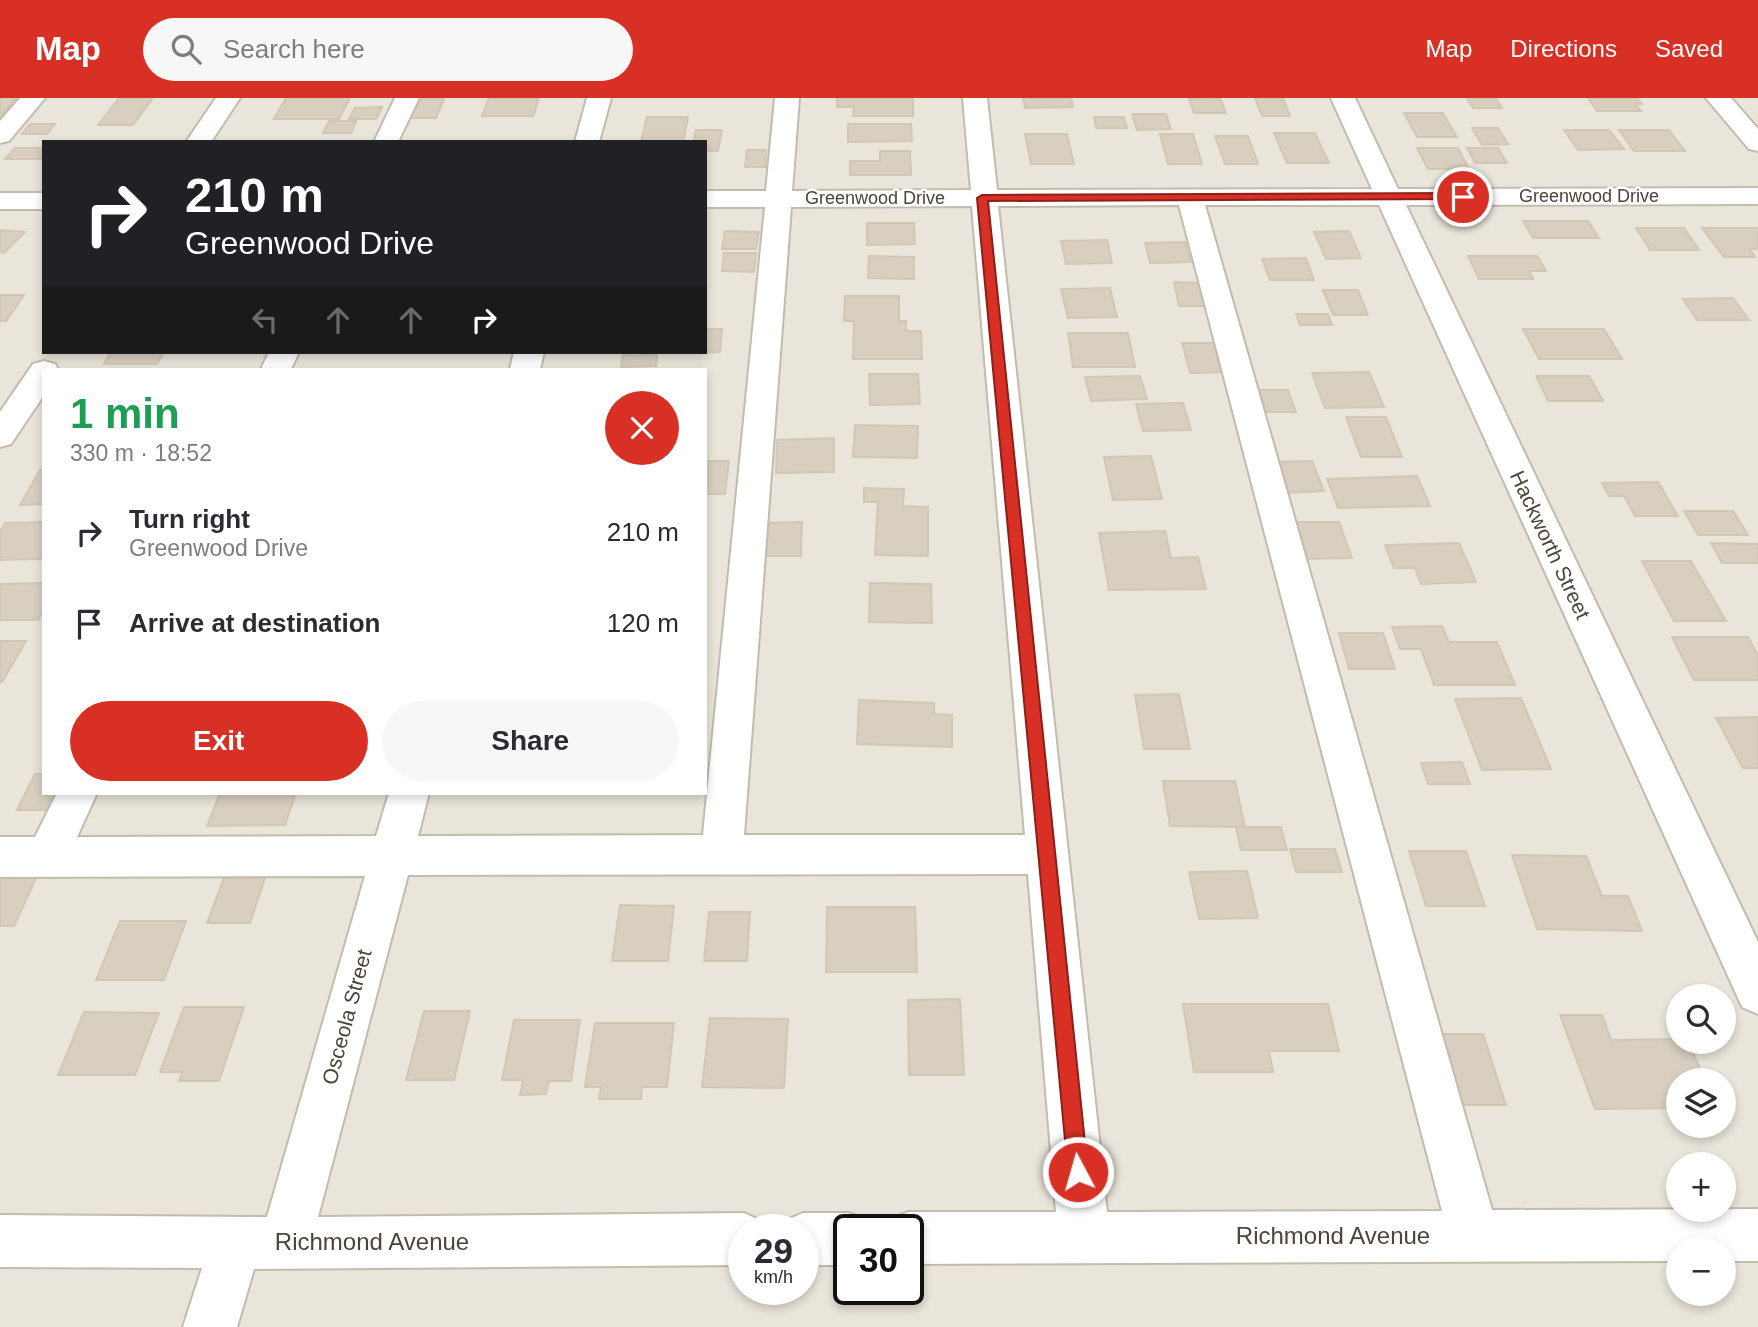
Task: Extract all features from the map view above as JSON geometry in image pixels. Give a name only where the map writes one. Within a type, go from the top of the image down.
[{"type":"street","points":[[0,136],[33,98]]},
{"type":"street","points":[[199,140],[228,98]]},
{"type":"street","points":[[387,140],[407,98]]},
{"type":"street","points":[[588,140],[599,98]]},
{"type":"street","points":[[722,855],[787,98]]},
{"type":"street","points":[[975,98],[982,198],[1084,1237]]},
{"type":"street","name":"Hackworth Street","points":[[1343,98],[1758,991]]},
{"type":"street","points":[[1718,98],[1758,144]]},
{"type":"street","name":"Greenwood Drive","points":[[707,199],[1758,196]]},
{"type":"street","points":[[1190,198],[1474,1236]]},
{"type":"street","points":[[0,201],[42,201]]},
{"type":"street","points":[[0,436],[42,373]]},
{"type":"street","points":[[47,857],[76,795]]},
{"type":"street","name":"Osceola Street","points":[[286,1242],[408,795]]},
{"type":"street","points":[[0,857],[1046,854]]},
{"type":"street","name":"Richmond Avenue","points":[[924,1238],[1758,1235]]},
{"type":"street","name":"Richmond Avenue","points":[[0,1241],[236,1243],[728,1239]]},
{"type":"street","points":[[210,1327],[236,1243]]},
{"type":"shaded area","points":[[0,98],[1758,98],[1758,1327],[0,1327]]},
{"type":"building","points":[[0,98],[16,98],[0,117]]},
{"type":"building","points":[[119,98],[153,98],[133,125],[98,125]]},
{"type":"building","points":[[286,98],[350,98],[339,119],[274,119]]},
{"type":"building","points":[[489,98],[539,98],[533,116],[482,116]]},
{"type":"building","points":[[837,98],[913,98],[913,116],[853,116],[854,107],[837,107]]},
{"type":"building","points":[[1023,98],[1071,98],[1073,107],[1025,108]]},
{"type":"building","points":[[1220,98],[1226,113],[1194,113],[1189,99]]},
{"type":"building","points":[[1255,98],[1283,98],[1290,116],[1262,116]]},
{"type":"building","points":[[1467,98],[1496,98],[1502,108],[1473,108]]},
{"type":"building","points":[[1588,98],[1637,98],[1642,104],[1636,104],[1641,111],[1597,111]]},
{"type":"building","points":[[415,99],[444,99],[436,118],[406,118]]},
{"type":"building","points":[[382,107],[376,119],[349,119],[355,108]]},
{"type":"building","points":[[1404,113],[1443,113],[1457,137],[1417,137]]},
{"type":"building","points":[[1132,114],[1166,114],[1171,129],[1137,130]]},
{"type":"building","points":[[647,117],[688,117],[683,140],[641,140]]},
{"type":"building","points":[[1094,117],[1124,117],[1127,128],[1096,128]]},
{"type":"building","points":[[329,121],[356,121],[351,133],[323,133]]},
{"type":"building","points":[[30,124],[55,124],[47,134],[22,134]]},
{"type":"building","points":[[848,124],[911,124],[912,141],[848,142]]},
{"type":"building","points":[[1472,128],[1498,128],[1508,144],[1482,145]]},
{"type":"building","points":[[696,130],[722,130],[718,151],[707,151],[707,140],[694,140]]},
{"type":"building","points":[[1564,130],[1609,130],[1624,149],[1578,150]]},
{"type":"building","points":[[1619,130],[1669,130],[1685,151],[1634,151]]},
{"type":"building","points":[[1274,133],[1315,133],[1329,163],[1287,163]]},
{"type":"building","points":[[1025,134],[1067,134],[1074,164],[1031,164]]},
{"type":"building","points":[[1160,134],[1193,134],[1202,164],[1168,164]]},
{"type":"building","points":[[1215,136],[1248,136],[1258,164],[1225,164]]},
{"type":"building","points":[[15,148],[42,148],[40,159],[5,159]]},
{"type":"building","points":[[1417,148],[1458,148],[1469,169],[1428,169]]},
{"type":"building","points":[[1467,148],[1498,148],[1507,163],[1475,163]]},
{"type":"building","points":[[747,150],[766,150],[765,167],[745,167]]},
{"type":"building","points":[[880,151],[910,151],[911,175],[850,175],[850,161],[880,161]]},
{"type":"building","points":[[1523,221],[1588,221],[1599,238],[1533,238]]},
{"type":"building","points":[[867,223],[914,223],[915,244],[867,245]]},
{"type":"building","points":[[1636,228],[1684,228],[1699,250],[1650,250]]},
{"type":"building","points":[[1702,228],[1758,228],[1758,249],[1749,249],[1755,257],[1724,257]]},
{"type":"building","points":[[0,230],[25,232],[4,253],[0,252]]},
{"type":"building","points":[[725,231],[759,232],[756,249],[722,249]]},
{"type":"building","points":[[1349,231],[1361,258],[1326,259],[1314,232]]},
{"type":"building","points":[[1107,240],[1112,263],[1066,264],[1061,241]]},
{"type":"building","points":[[1185,242],[1191,262],[1150,263],[1145,243]]},
{"type":"building","points":[[724,253],[756,253],[754,272],[722,271]]},
{"type":"building","points":[[869,256],[914,257],[914,279],[868,278]]},
{"type":"building","points":[[1468,256],[1537,256],[1546,271],[1529,271],[1533,279],[1479,279]]},
{"type":"building","points":[[1306,258],[1314,280],[1270,280],[1262,259]]},
{"type":"building","points":[[1174,282],[1199,283],[1205,306],[1179,306]]},
{"type":"building","points":[[1110,288],[1117,317],[1068,318],[1061,289]]},
{"type":"building","points":[[1323,290],[1358,290],[1368,315],[1333,315]]},
{"type":"building","points":[[0,295],[24,295],[6,321],[0,321]]},
{"type":"building","points":[[845,296],[899,296],[899,321],[906,321],[906,331],[921,331],[922,359],[853,359],[854,321],[844,321]]},
{"type":"building","points":[[1733,298],[1749,320],[1697,320],[1683,299]]},
{"type":"building","points":[[1296,314],[1328,314],[1332,325],[1300,325]]},
{"type":"building","points":[[707,329],[722,329],[720,352],[707,352]]},
{"type":"building","points":[[1523,329],[1604,329],[1622,359],[1539,359]]},
{"type":"building","points":[[1068,333],[1128,333],[1135,367],[1073,367]]},
{"type":"building","points":[[1182,343],[1218,343],[1227,372],[1190,373]]},
{"type":"building","points":[[110,354],[163,354],[157,364],[104,364]]},
{"type":"building","points":[[657,354],[656,366],[621,367],[623,355]]},
{"type":"building","points":[[1369,372],[1384,407],[1325,408],[1312,373]]},
{"type":"building","points":[[869,374],[918,374],[920,404],[870,405]]},
{"type":"building","points":[[1140,376],[1147,399],[1091,401],[1085,377]]},
{"type":"building","points":[[1536,376],[1589,376],[1603,401],[1548,401]]},
{"type":"building","points":[[1259,390],[1288,390],[1296,412],[1266,412]]},
{"type":"building","points":[[1183,403],[1191,430],[1143,431],[1136,404]]},
{"type":"building","points":[[1346,417],[1386,417],[1402,457],[1361,457]]},
{"type":"building","points":[[855,425],[918,426],[917,458],[853,457]]},
{"type":"building","points":[[834,438],[834,472],[776,473],[777,440]]},
{"type":"building","points":[[1151,456],[1162,499],[1113,500],[1104,457]]},
{"type":"building","points":[[707,461],[729,461],[725,494],[707,494]]},
{"type":"building","points":[[1312,461],[1324,491],[1285,493],[1273,462]]},
{"type":"building","points":[[40,470],[42,470],[42,504],[20,505]]},
{"type":"building","points":[[1417,476],[1430,506],[1338,508],[1327,479]]},
{"type":"building","points":[[1658,482],[1678,516],[1635,516],[1624,496],[1609,496],[1602,483]]},
{"type":"building","points":[[864,488],[904,489],[903,506],[928,507],[928,556],[875,555],[878,502],[864,502]]},
{"type":"building","points":[[1684,511],[1733,511],[1748,535],[1698,535]]},
{"type":"building","points":[[42,522],[40,559],[0,560],[0,532],[5,523]]},
{"type":"building","points":[[802,522],[801,556],[756,556],[758,523]]},
{"type":"building","points":[[1291,522],[1339,522],[1352,558],[1303,559]]},
{"type":"building","points":[[1165,531],[1171,558],[1198,557],[1206,589],[1109,590],[1099,533]]},
{"type":"building","points":[[1459,543],[1476,582],[1421,584],[1415,568],[1394,568],[1385,545]]},
{"type":"building","points":[[1711,543],[1758,544],[1758,563],[1722,563]]},
{"type":"building","points":[[1642,561],[1691,561],[1726,621],[1674,621]]},
{"type":"building","points":[[42,583],[42,613],[38,620],[0,620],[0,584]]},
{"type":"building","points":[[870,583],[931,584],[932,623],[869,622]]},
{"type":"building","points":[[1442,626],[1449,642],[1497,642],[1515,685],[1434,685],[1421,649],[1400,649],[1392,627]]},
{"type":"building","points":[[1339,633],[1383,633],[1395,669],[1349,669]]},
{"type":"building","points":[[1672,637],[1748,637],[1758,656],[1758,680],[1694,680]]},
{"type":"building","points":[[0,641],[26,641],[2,682],[0,682]]},
{"type":"building","points":[[1179,694],[1190,749],[1144,749],[1135,695]]},
{"type":"building","points":[[1521,698],[1551,769],[1482,770],[1455,699]]},
{"type":"building","points":[[859,700],[934,703],[934,714],[952,715],[952,747],[857,744]]},
{"type":"building","points":[[1758,717],[1758,768],[1743,768],[1716,718]]},
{"type":"building","points":[[1462,762],[1470,784],[1428,784],[1421,763]]},
{"type":"building","points":[[35,774],[42,774],[42,795],[55,795],[47,810],[17,810]]},
{"type":"building","points":[[1163,781],[1235,781],[1245,827],[1170,826]]},
{"type":"building","points":[[219,795],[295,795],[285,825],[207,826]]},
{"type":"building","points":[[1236,827],[1281,827],[1287,850],[1241,850]]},
{"type":"building","points":[[1290,849],[1335,849],[1342,872],[1296,872]]},
{"type":"building","points":[[1409,851],[1466,851],[1485,906],[1426,906]]},
{"type":"building","points":[[1512,855],[1586,856],[1602,896],[1628,896],[1642,931],[1537,929]]},
{"type":"building","points":[[1247,871],[1258,918],[1199,919],[1189,872]]},
{"type":"building","points":[[39,872],[14,926],[0,926],[0,873]]},
{"type":"building","points":[[224,878],[265,878],[250,923],[207,923]]},
{"type":"building","points":[[620,905],[674,906],[668,961],[612,961]]},
{"type":"building","points":[[827,907],[915,907],[917,972],[826,972]]},
{"type":"building","points":[[709,912],[750,912],[747,961],[704,961]]},
{"type":"building","points":[[120,921],[186,921],[164,980],[96,980]]},
{"type":"building","points":[[960,999],[964,1075],[909,1075],[908,1000]]},
{"type":"building","points":[[1183,1004],[1328,1004],[1339,1051],[1269,1051],[1273,1072],[1194,1072]]},
{"type":"building","points":[[184,1007],[244,1007],[219,1081],[179,1081],[182,1072],[160,1072]]},
{"type":"building","points":[[424,1011],[470,1011],[454,1080],[406,1080]]},
{"type":"building","points":[[84,1012],[159,1013],[135,1075],[58,1075]]},
{"type":"building","points":[[1560,1015],[1602,1015],[1611,1040],[1666,1039],[1666,1054],[1694,1054],[1700,1068],[1666,1068],[1666,1108],[1595,1109]]},
{"type":"building","points":[[710,1018],[788,1019],[784,1088],[702,1087]]},
{"type":"building","points":[[514,1020],[580,1020],[571,1081],[549,1081],[546,1094],[520,1095],[523,1080],[502,1080]]},
{"type":"building","points":[[595,1023],[674,1023],[667,1087],[642,1087],[641,1099],[599,1099],[601,1087],[585,1087]]},
{"type":"building","points":[[1435,1034],[1483,1034],[1506,1105],[1456,1105]]},
{"type":"route","points":[[1078,1172],[982,198],[1463,197]]}]
